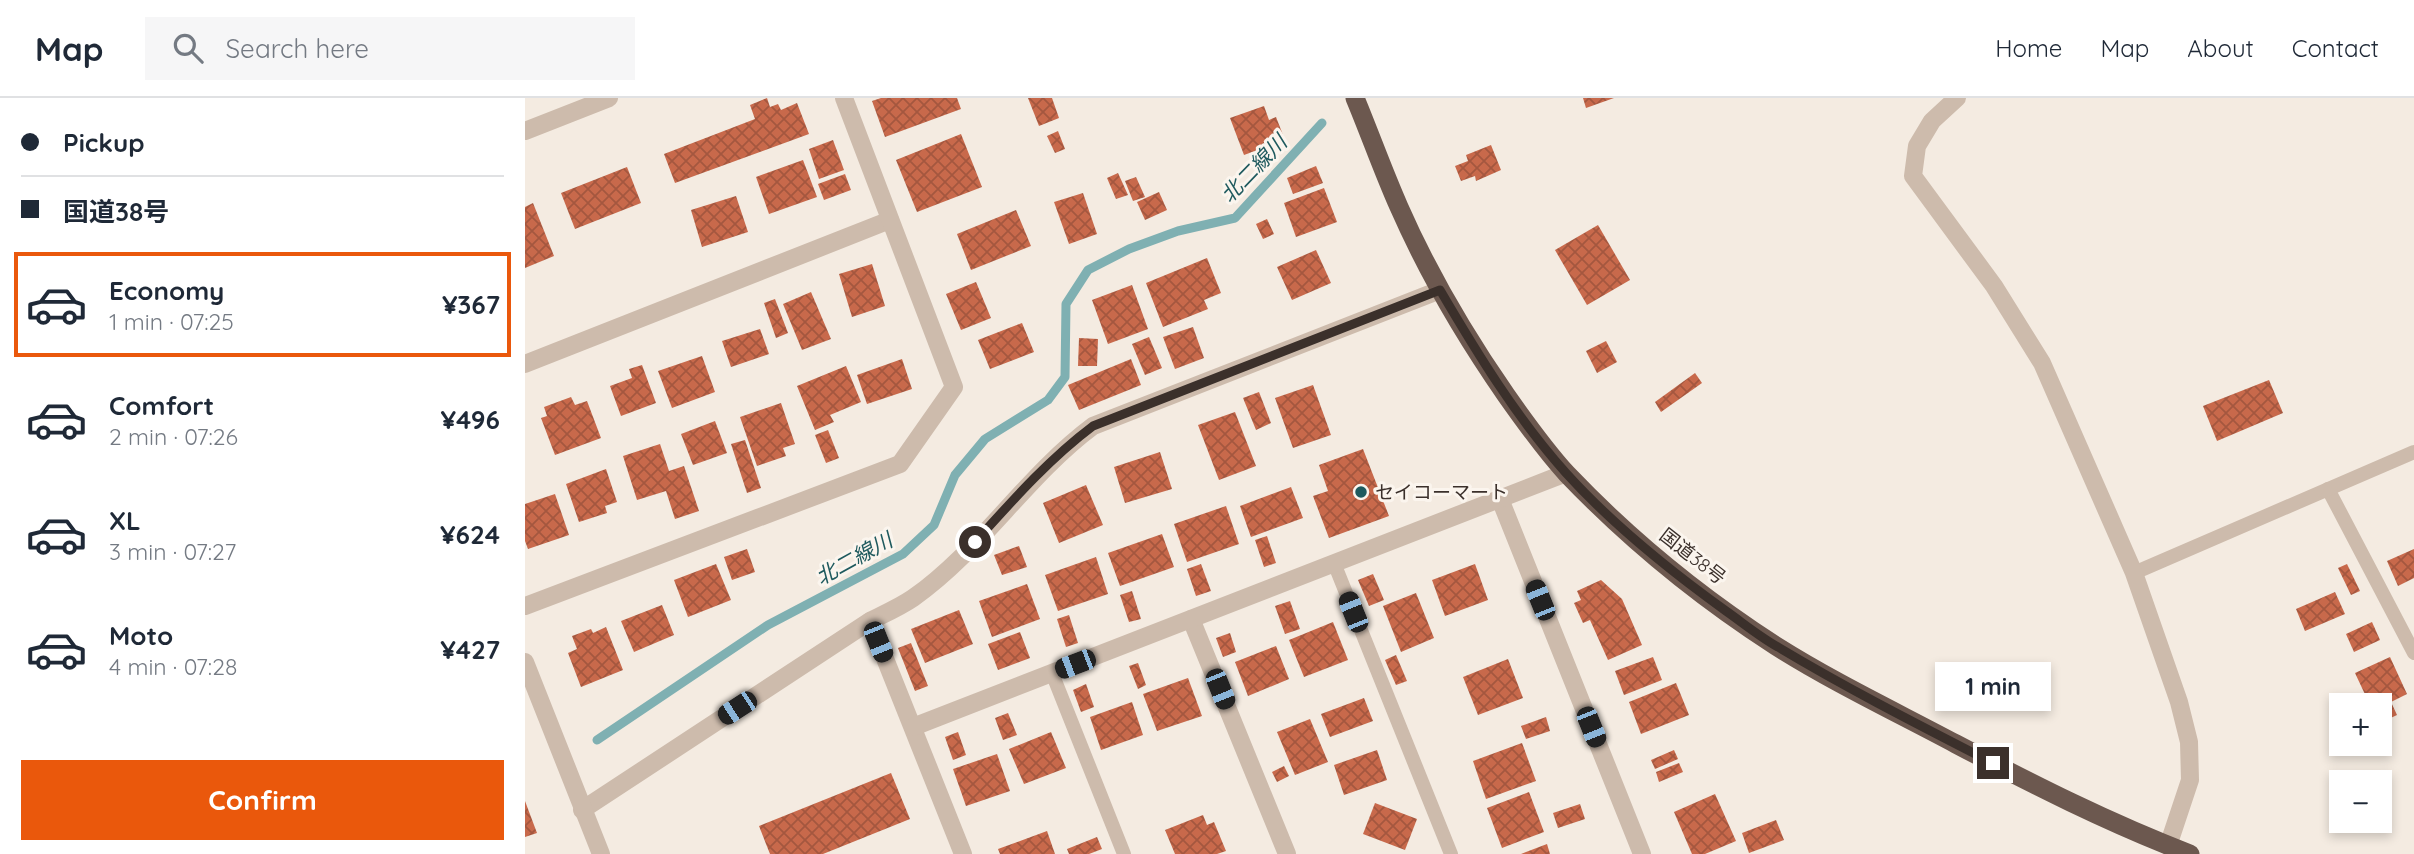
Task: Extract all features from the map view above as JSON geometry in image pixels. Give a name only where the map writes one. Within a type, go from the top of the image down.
[{"type":"highway","name":"国道38号","points":[[1355,98],[1399,208],[1440,290],[1476,352],[1523,419],[1566,473],[1633,538],[1700,592],[1776,646],[2016,775],[2190,854]]},
{"type":"street","points":[[525,131],[609,98]]},
{"type":"street","points":[[525,606],[900,464],[954,387],[844,98]]},
{"type":"street","points":[[1957,98],[1932,121],[1917,146],[1913,176],[1994,286],[2042,363],[2134,573],[2179,702],[2189,742],[2190,780],[2168,846]]},
{"type":"street","points":[[525,364],[890,220]]},
{"type":"street","points":[[582,810],[870,621],[912,599],[957,561],[1044,468],[1093,426],[1440,290]]},
{"type":"street","points":[[913,727],[1566,473]]},
{"type":"street","points":[[1500,499],[1642,854]]},
{"type":"street","points":[[1191,619],[1287,854]]},
{"type":"street","points":[[870,621],[963,854]]},
{"type":"street","points":[[525,662],[601,854]]},
{"type":"lane","points":[[2134,573],[2414,452]]},
{"type":"lane","points":[[2328,489],[2414,653]]},
{"type":"lane","points":[[1334,563],[1451,854]]},
{"type":"lane","points":[[1052,673],[1124,854]]},
{"type":"building","points":[[767,98],[770,107],[778,104],[781,110],[797,103],[809,134],[675,183],[664,154],[755,119],[750,105]]},
{"type":"building","points":[[881,98],[957,98],[961,109],[885,137],[872,101]]},
{"type":"building","points":[[1028,98],[1052,98],[1059,118],[1039,126]]},
{"type":"building","points":[[1583,98],[1614,98],[1586,108]]},
{"type":"building","points":[[1264,106],[1269,120],[1276,117],[1285,140],[1244,155],[1230,118]]},
{"type":"building","points":[[1058,131],[1065,149],[1055,153],[1047,136]]},
{"type":"building","points":[[961,134],[982,187],[917,212],[896,160]]},
{"type":"building","points":[[833,140],[844,170],[819,179],[809,149]]},
{"type":"building","points":[[1491,145],[1501,170],[1476,181],[1475,176],[1461,181],[1455,166],[1468,161],[1466,155]]},
{"type":"building","points":[[803,160],[817,197],[769,214],[756,177]]},
{"type":"building","points":[[1316,166],[1323,183],[1293,194],[1287,178]]},
{"type":"building","points":[[627,167],[641,203],[575,229],[561,193]]},
{"type":"building","points":[[1118,173],[1128,195],[1116,199],[1107,178]]},
{"type":"building","points":[[845,174],[851,190],[824,200],[818,184]]},
{"type":"building","points":[[1136,177],[1145,197],[1133,201],[1125,181]]},
{"type":"building","points":[[1324,188],[1337,222],[1296,237],[1284,203]]},
{"type":"building","points":[[1159,192],[1167,210],[1145,220],[1137,202]]},
{"type":"building","points":[[1083,193],[1097,234],[1069,244],[1054,202]]},
{"type":"building","points":[[736,196],[748,232],[702,247],[691,210]]},
{"type":"building","points":[[533,203],[554,256],[525,268],[525,207]]},
{"type":"building","points":[[1016,210],[1031,246],[971,270],[957,234]]},
{"type":"building","points":[[1267,219],[1274,234],[1263,239],[1256,224]]},
{"type":"building","points":[[1598,225],[1630,280],[1587,305],[1555,250]]},
{"type":"building","points":[[1316,250],[1331,283],[1292,300],[1277,267]]},
{"type":"building","points":[[1207,258],[1221,293],[1204,300],[1208,309],[1163,327],[1146,283]]},
{"type":"building","points":[[872,264],[885,306],[852,317],[839,274]]},
{"type":"building","points":[[976,282],[991,318],[961,330],[946,294]]},
{"type":"building","points":[[1132,285],[1148,329],[1108,344],[1092,300]]},
{"type":"building","points":[[811,292],[831,339],[802,350],[783,304]]},
{"type":"building","points":[[775,299],[788,333],[776,338],[764,303]]},
{"type":"building","points":[[1022,323],[1034,352],[990,369],[978,340]]},
{"type":"building","points":[[1193,327],[1204,358],[1175,369],[1163,337]]},
{"type":"building","points":[[760,329],[769,354],[731,367],[722,341]]},
{"type":"building","points":[[1149,337],[1162,368],[1145,375],[1132,344]]},
{"type":"building","points":[[1079,338],[1098,339],[1097,366],[1078,366]]},
{"type":"building","points":[[1606,341],[1617,362],[1597,373],[1586,351]]},
{"type":"building","points":[[702,356],[715,392],[672,408],[658,371]]},
{"type":"building","points":[[902,359],[912,389],[867,404],[857,375]]},
{"type":"building","points":[[1131,359],[1141,385],[1079,410],[1068,385]]},
{"type":"building","points":[[642,365],[656,403],[621,416],[610,386],[632,378],[629,369]]},
{"type":"building","points":[[846,366],[861,402],[830,415],[834,422],[815,430],[797,386]]},
{"type":"building","points":[[1695,373],[1702,383],[1661,412],[1655,402]]},
{"type":"building","points":[[2269,380],[2283,413],[2217,441],[2203,406]]},
{"type":"building","points":[[1313,385],[1331,435],[1293,448],[1275,398]]},
{"type":"building","points":[[1259,392],[1271,423],[1256,430],[1243,398]]},
{"type":"building","points":[[571,397],[575,405],[587,401],[601,438],[555,455],[541,418],[547,416],[544,407]]},
{"type":"building","points":[[781,403],[795,444],[783,448],[786,456],[757,466],[740,417]]},
{"type":"building","points":[[1235,412],[1256,466],[1219,480],[1198,425]]},
{"type":"building","points":[[715,421],[727,453],[693,465],[681,434]]},
{"type":"building","points":[[828,430],[839,458],[826,463],[815,435]]},
{"type":"building","points":[[745,440],[761,488],[747,493],[731,444]]},
{"type":"building","points":[[660,444],[669,471],[684,466],[699,511],[675,519],[666,491],[637,500],[623,456]]},
{"type":"building","points":[[1363,449],[1389,516],[1329,538],[1313,496],[1328,491],[1319,465]]},
{"type":"building","points":[[1160,452],[1172,489],[1125,503],[1114,467]]},
{"type":"building","points":[[606,469],[617,502],[605,506],[607,513],[579,522],[566,484]]},
{"type":"building","points":[[1086,485],[1103,525],[1059,543],[1043,503]]},
{"type":"building","points":[[1291,487],[1303,518],[1251,537],[1240,506]]},
{"type":"building","points":[[555,494],[569,535],[528,549],[525,541],[525,504]]},
{"type":"building","points":[[1226,506],[1239,544],[1187,562],[1174,524]]},
{"type":"building","points":[[1162,534],[1174,567],[1120,586],[1108,553]]},
{"type":"building","points":[[1267,536],[1276,563],[1264,567],[1255,540]]},
{"type":"building","points":[[1019,546],[1027,567],[1002,575],[994,555]]},
{"type":"building","points":[[747,549],[755,572],[732,580],[724,557]]},
{"type":"building","points":[[2414,549],[2414,578],[2398,586],[2387,561]]},
{"type":"building","points":[[1096,557],[1108,594],[1058,611],[1045,575]]},
{"type":"building","points":[[716,564],[731,600],[688,617],[674,580]]},
{"type":"building","points":[[1201,564],[1211,591],[1196,596],[1187,569]]},
{"type":"building","points":[[1475,564],[1488,600],[1445,616],[1432,580]]},
{"type":"building","points":[[2347,564],[2360,591],[2351,595],[2338,568]]},
{"type":"building","points":[[1373,574],[1384,600],[1369,606],[1358,580]]},
{"type":"building","points":[[1601,580],[1622,599],[1642,645],[1608,660],[1590,620],[1583,623],[1574,603],[1581,600],[1577,591]]},
{"type":"building","points":[[1027,584],[1040,619],[992,637],[979,601]]},
{"type":"building","points":[[1132,591],[1141,619],[1129,622],[1120,595]]},
{"type":"building","points":[[2335,592],[2345,614],[2305,631],[2296,609]]},
{"type":"building","points":[[1416,593],[1434,638],[1401,652],[1383,606]]},
{"type":"building","points":[[1290,601],[1300,629],[1285,634],[1275,606]]},
{"type":"building","points":[[662,605],[674,635],[634,652],[621,621]]},
{"type":"building","points":[[959,610],[973,644],[925,663],[911,629]]},
{"type":"building","points":[[1069,615],[1078,643],[1066,647],[1057,619]]},
{"type":"building","points":[[1333,622],[1348,660],[1304,677],[1289,640]]},
{"type":"building","points":[[2372,622],[2380,640],[2354,652],[2346,634]]},
{"type":"building","points":[[606,627],[623,670],[581,687],[568,653],[577,649],[572,636],[591,629],[593,633]]},
{"type":"building","points":[[1020,632],[1030,658],[998,670],[988,644]]},
{"type":"building","points":[[1230,633],[1236,652],[1223,657],[1216,638]]},
{"type":"building","points":[[911,643],[928,686],[915,691],[898,648]]},
{"type":"building","points":[[1276,646],[1289,679],[1248,696],[1235,662]]},
{"type":"building","points":[[1396,655],[1407,681],[1396,685],[1385,660]]},
{"type":"building","points":[[1653,657],[1662,680],[1624,695],[1615,671]]},
{"type":"building","points":[[2390,657],[2407,694],[2392,702],[2392,693],[2364,693],[2355,673]]},
{"type":"building","points":[[1508,659],[1523,698],[1478,715],[1463,677]]},
{"type":"building","points":[[1138,663],[1146,685],[1138,689],[1129,666]]},
{"type":"building","points":[[1188,678],[1202,716],[1157,731],[1143,694]]},
{"type":"building","points":[[1676,683],[1689,715],[1641,734],[1629,702]]},
{"type":"building","points":[[1086,684],[1094,707],[1081,712],[1073,690]]},
{"type":"building","points":[[1364,698],[1373,721],[1330,737],[1321,714]]},
{"type":"building","points":[[1132,702],[1143,735],[1101,750],[1090,717]]},
{"type":"building","points":[[2392,704],[2397,715],[2392,717]]},
{"type":"building","points":[[1008,713],[1017,735],[1003,740],[995,718]]},
{"type":"building","points":[[1546,717],[1550,731],[1526,739],[1521,726]]},
{"type":"building","points":[[1310,719],[1328,762],[1295,775],[1277,732]]},
{"type":"building","points":[[958,732],[966,755],[953,760],[945,737]]},
{"type":"building","points":[[1051,732],[1066,768],[1024,784],[1009,749]]},
{"type":"building","points":[[1522,743],[1536,781],[1486,799],[1473,761]]},
{"type":"building","points":[[1377,750],[1387,780],[1344,795],[1334,765]]},
{"type":"building","points":[[1674,750],[1678,759],[1655,769],[1651,760]]},
{"type":"building","points":[[997,754],[1010,791],[966,806],[953,769]]},
{"type":"building","points":[[1679,763],[1683,772],[1659,782],[1656,772]]},
{"type":"building","points":[[1284,766],[1289,776],[1277,782],[1272,772]]},
{"type":"building","points":[[891,773],[910,819],[823,854],[770,854],[759,826]]},
{"type":"building","points":[[1529,792],[1544,832],[1502,848],[1487,808]]},
{"type":"building","points":[[1715,794],[1736,841],[1705,854],[1692,854],[1674,812]]},
{"type":"building","points":[[525,801],[537,833],[525,837]]},
{"type":"building","points":[[1375,803],[1417,819],[1405,850],[1363,834]]},
{"type":"building","points":[[1580,804],[1585,819],[1558,828],[1553,813]]},
{"type":"building","points":[[1203,815],[1207,825],[1214,822],[1226,851],[1217,854],[1175,854],[1165,830]]},
{"type":"building","points":[[1776,820],[1784,840],[1749,853],[1742,833]]},
{"type":"building","points":[[1047,831],[1055,854],[1000,854],[998,849]]},
{"type":"building","points":[[1097,837],[1102,849],[1089,854],[1069,854],[1067,849]]},
{"type":"building","points":[[1547,844],[1550,854],[1521,854]]},
{"type":"waterway","name":"北二線川","points":[[597,740],[768,625],[903,554],[934,525],[955,475],[985,439],[1048,400],[1065,377],[1066,304],[1088,270],[1129,249],[1178,231],[1235,218],[1322,123]]},
{"type":"place","name":"セイコーマート","points":[[1361,492]]},
{"type":"route","points":[[975,542],[1044,468],[1093,426],[1440,290],[1476,352],[1523,419],[1566,473],[1633,538],[1700,592],[1776,646],[1993,763]]}]
